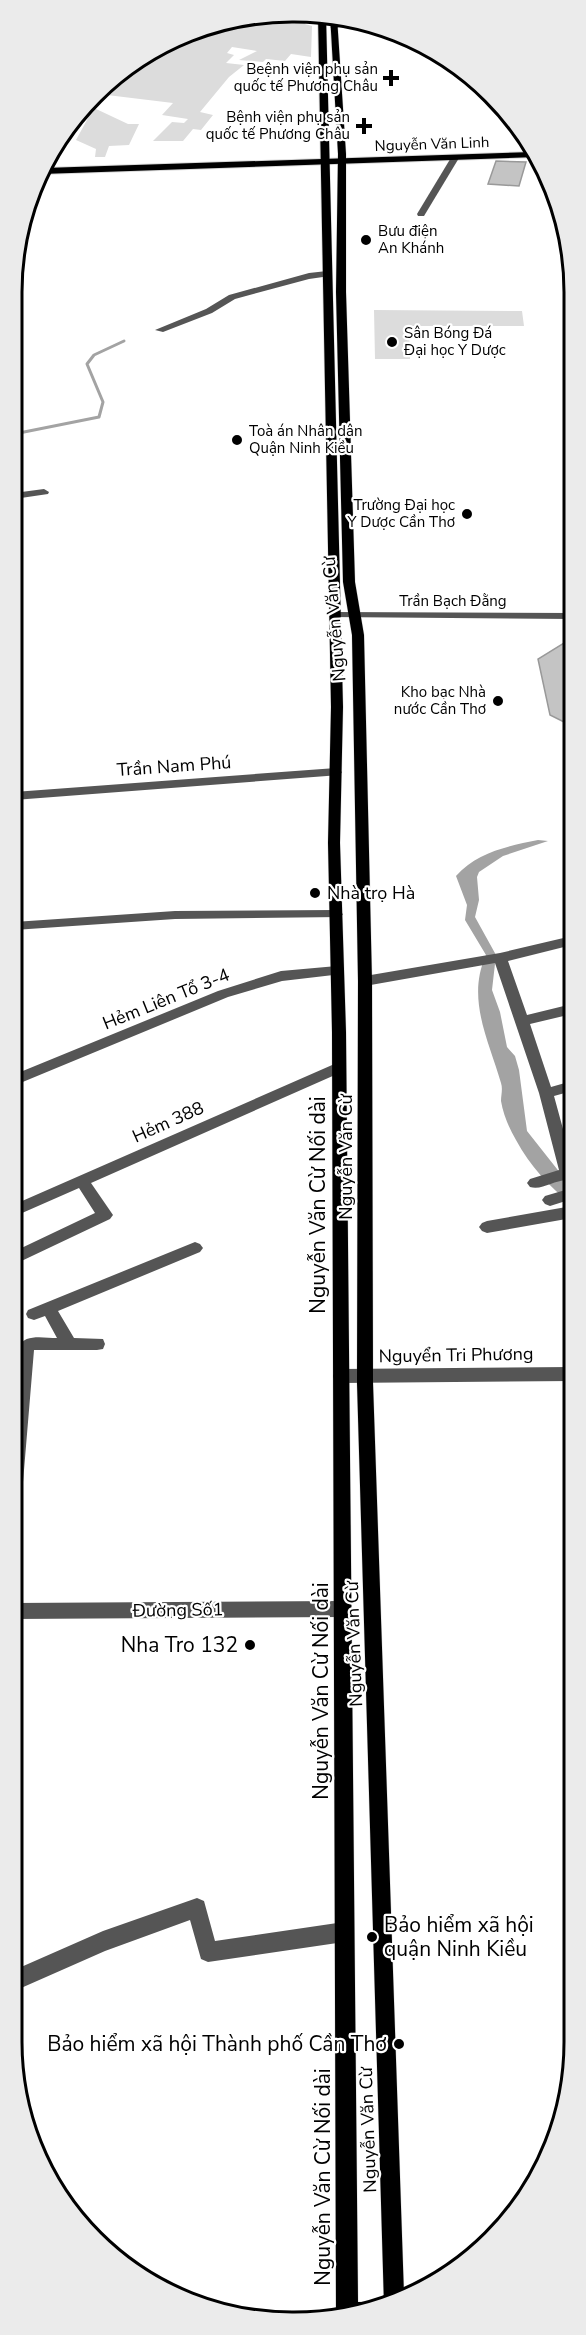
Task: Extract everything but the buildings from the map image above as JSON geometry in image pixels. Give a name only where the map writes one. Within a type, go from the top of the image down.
[{"type":"highway","name":"Nguyễn Văn Linh","points":[[51,171],[522,149]]},
{"type":"highway","name":"Nguyễn Văn Linh","points":[[342,158],[525,155]]},
{"type":"highway","name":"Nguyễn Văn Linh","points":[[56,164],[325,159]]},
{"type":"main road","name":"Nguyễn Văn Cừ","points":[[322,24],[335,615],[334,843],[339,1067]]},
{"type":"main road","name":"Nguyễn Văn Cừ","points":[[334,27],[342,158],[341,314],[349,582],[353,616],[358,634],[365,981],[366,1376],[393,2293]]},
{"type":"main road","points":[[323,50],[335,50]]},
{"type":"main road","name":"Nguyễn Văn Cừ Nối dài","points":[[339,1067],[344,1932],[354,2305]]},
{"type":"street","points":[[421,214],[455,158]]},
{"type":"street","points":[[160,330],[209,311],[232,297],[309,276],[327,274]]},
{"type":"street","points":[[22,495],[44,492]]},
{"type":"street","name":"Trần Bạch Đằng","points":[[335,615],[564,616]]},
{"type":"street","name":"Trần Nam Phú","points":[[22,795],[336,772]]},
{"type":"street","points":[[22,926],[175,915],[336,914]]},
{"type":"street","points":[[365,981],[500,958],[564,942]]},
{"type":"street","points":[[500,958],[546,1093],[564,1162]]},
{"type":"street","name":"Hẻm Liên Tổ 3-4","points":[[22,1077],[223,994],[281,976],[337,971]]},
{"type":"street","points":[[523,1022],[564,1012]]},
{"type":"street","name":"Hẻm 388","points":[[22,1207],[339,1067]]},
{"type":"street","points":[[546,1093],[564,1088]]},
{"type":"street","points":[[539,1182],[564,1175]]},
{"type":"street","points":[[22,1255],[105,1215],[82,1181]]},
{"type":"street","points":[[487,1227],[564,1213]]},
{"type":"street","points":[[69,1344],[41,1311],[195,1248]]},
{"type":"street","points":[[22,1392],[26,1347],[30,1344],[97,1344]]},
{"type":"street","name":"Nguyển Tri Phương","points":[[341,1376],[564,1374]]},
{"type":"street","name":"Đường Số1","points":[[22,1611],[343,1609]]},
{"type":"street","points":[[22,1977],[60,1958],[135,1928],[197,1908],[208,1952],[344,1932]]},
{"type":"shaded area","points":[[275,23],[305,23],[312,26],[311,57],[291,54],[285,61],[239,60],[257,51],[232,47],[227,53],[234,55],[226,63],[244,65],[229,77],[200,112],[213,115],[201,130],[193,129],[183,141],[153,141],[172,122],[184,123],[188,119],[162,115],[173,103],[109,95],[143,68],[173,50],[206,37],[240,28]]},
{"type":"shaded area","points":[[96,109],[128,124],[139,124],[129,145],[109,146],[105,157],[95,157],[96,149],[76,140]]},
{"type":"shaded area","name":"Sân Bóng Đá Đại học Y Dược","points":[[374,310],[522,311],[524,326],[409,326],[410,359],[375,359]]},
{"type":"shaded area","points":[[538,840],[548,841],[503,856],[479,872],[477,877],[479,900],[475,917],[496,955],[492,990],[500,1012],[507,1047],[515,1056],[519,1070],[527,1131],[564,1178],[564,1198],[534,1167],[521,1149],[505,1116],[501,1101],[502,1085],[486,1036],[479,1004],[480,971],[486,955],[465,920],[467,905],[456,876],[473,861],[504,848]]},
{"type":"waterway","points":[[22,432],[99,417],[103,402],[87,364],[94,355],[124,341]]},
{"type":"place","name":"Beệnh viện phụ sản quốc tế Phương Châu","points":[[391,78]]},
{"type":"place","name":"Bệnh viện phụ sản quốc tế Phương Châu","points":[[364,126]]},
{"type":"place","name":"Bưu điện An Khánh","points":[[366,240]]},
{"type":"place","name":"Sân Bóng Đá Đại học Y Dược","points":[[392,342]]},
{"type":"place","name":"Toà án Nhân dân Quận Ninh Kiều","points":[[237,440]]},
{"type":"place","name":"Trường Đại học Y Dược Cần Thơ","points":[[467,514]]},
{"type":"place","name":"Kho bạc Nhà nước Cần Thơ","points":[[498,701]]},
{"type":"place","name":"Nhà trọ Hà","points":[[315,893]]},
{"type":"place","name":"Nha Tro 132","points":[[250,1645]]},
{"type":"place","name":"Bảo hiểm xã hội quận Ninh Kiều","points":[[372,1937]]},
{"type":"place","name":"Bảo hiểm xã hội Thành phố Cần Thơ","points":[[399,2044]]}]
